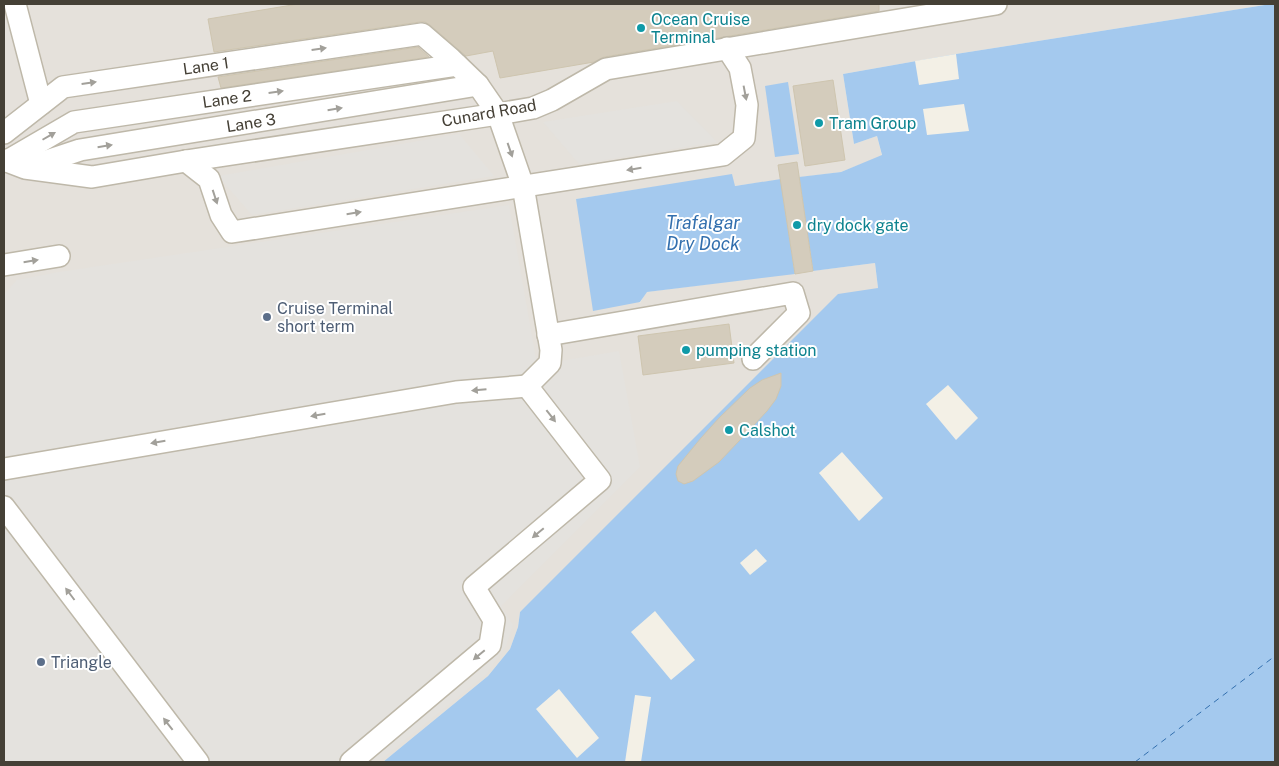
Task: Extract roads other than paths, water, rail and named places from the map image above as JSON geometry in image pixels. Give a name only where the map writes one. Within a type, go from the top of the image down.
[{"type":"street","points":[[15,4],[40,104]]},
{"type":"street","name":"Cunard Road","points":[[12,163],[92,176],[498,114],[533,108],[552,100],[606,68],[996,4]]},
{"type":"street","name":"Lane 1","points":[[4,133],[63,87],[422,34],[457,65]]},
{"type":"street","points":[[186,161],[209,179],[221,216],[232,232],[723,155],[744,138],[747,105],[740,68],[727,48]]},
{"type":"street","points":[[4,469],[456,392],[527,386],[550,363],[550,343],[522,186],[498,114],[478,85],[457,65]]},
{"type":"street","name":"Lane 2","points":[[12,163],[74,122],[457,65]]},
{"type":"street","name":"Lane 3","points":[[12,163],[80,150],[478,85]]},
{"type":"street","points":[[4,265],[59,256]]},
{"type":"street","points":[[550,343],[793,293],[799,313],[753,359]]},
{"type":"street","points":[[352,762],[490,645],[494,620],[474,587],[600,480],[527,386]]},
{"type":"street","points":[[4,507],[188,758]]},
{"type":"water","points":[[1275,4],[1275,762],[383,762],[488,676],[510,649],[518,627],[520,612],[838,294],[878,288],[875,263],[813,271],[799,177],[841,172],[882,155],[877,136],[854,144],[843,74]]},
{"type":"water","points":[[788,82],[799,154],[775,157],[765,86]]},
{"type":"water","name":"Trafalgar Dry Dock","points":[[732,174],[735,186],[781,179],[795,274],[647,292],[640,302],[593,311],[576,199]]},
{"type":"place","name":"Ocean Cruise Terminal","points":[[641,28]]},
{"type":"place","name":"Tram Group","points":[[819,123]]},
{"type":"place","name":"dry dock gate","points":[[797,225]]},
{"type":"place","name":"Cruise Terminal short term","points":[[267,317]]},
{"type":"place","name":"pumping station","points":[[686,350]]},
{"type":"place","name":"Calshot","points":[[729,430]]},
{"type":"place","name":"Triangle","points":[[41,662]]}]
